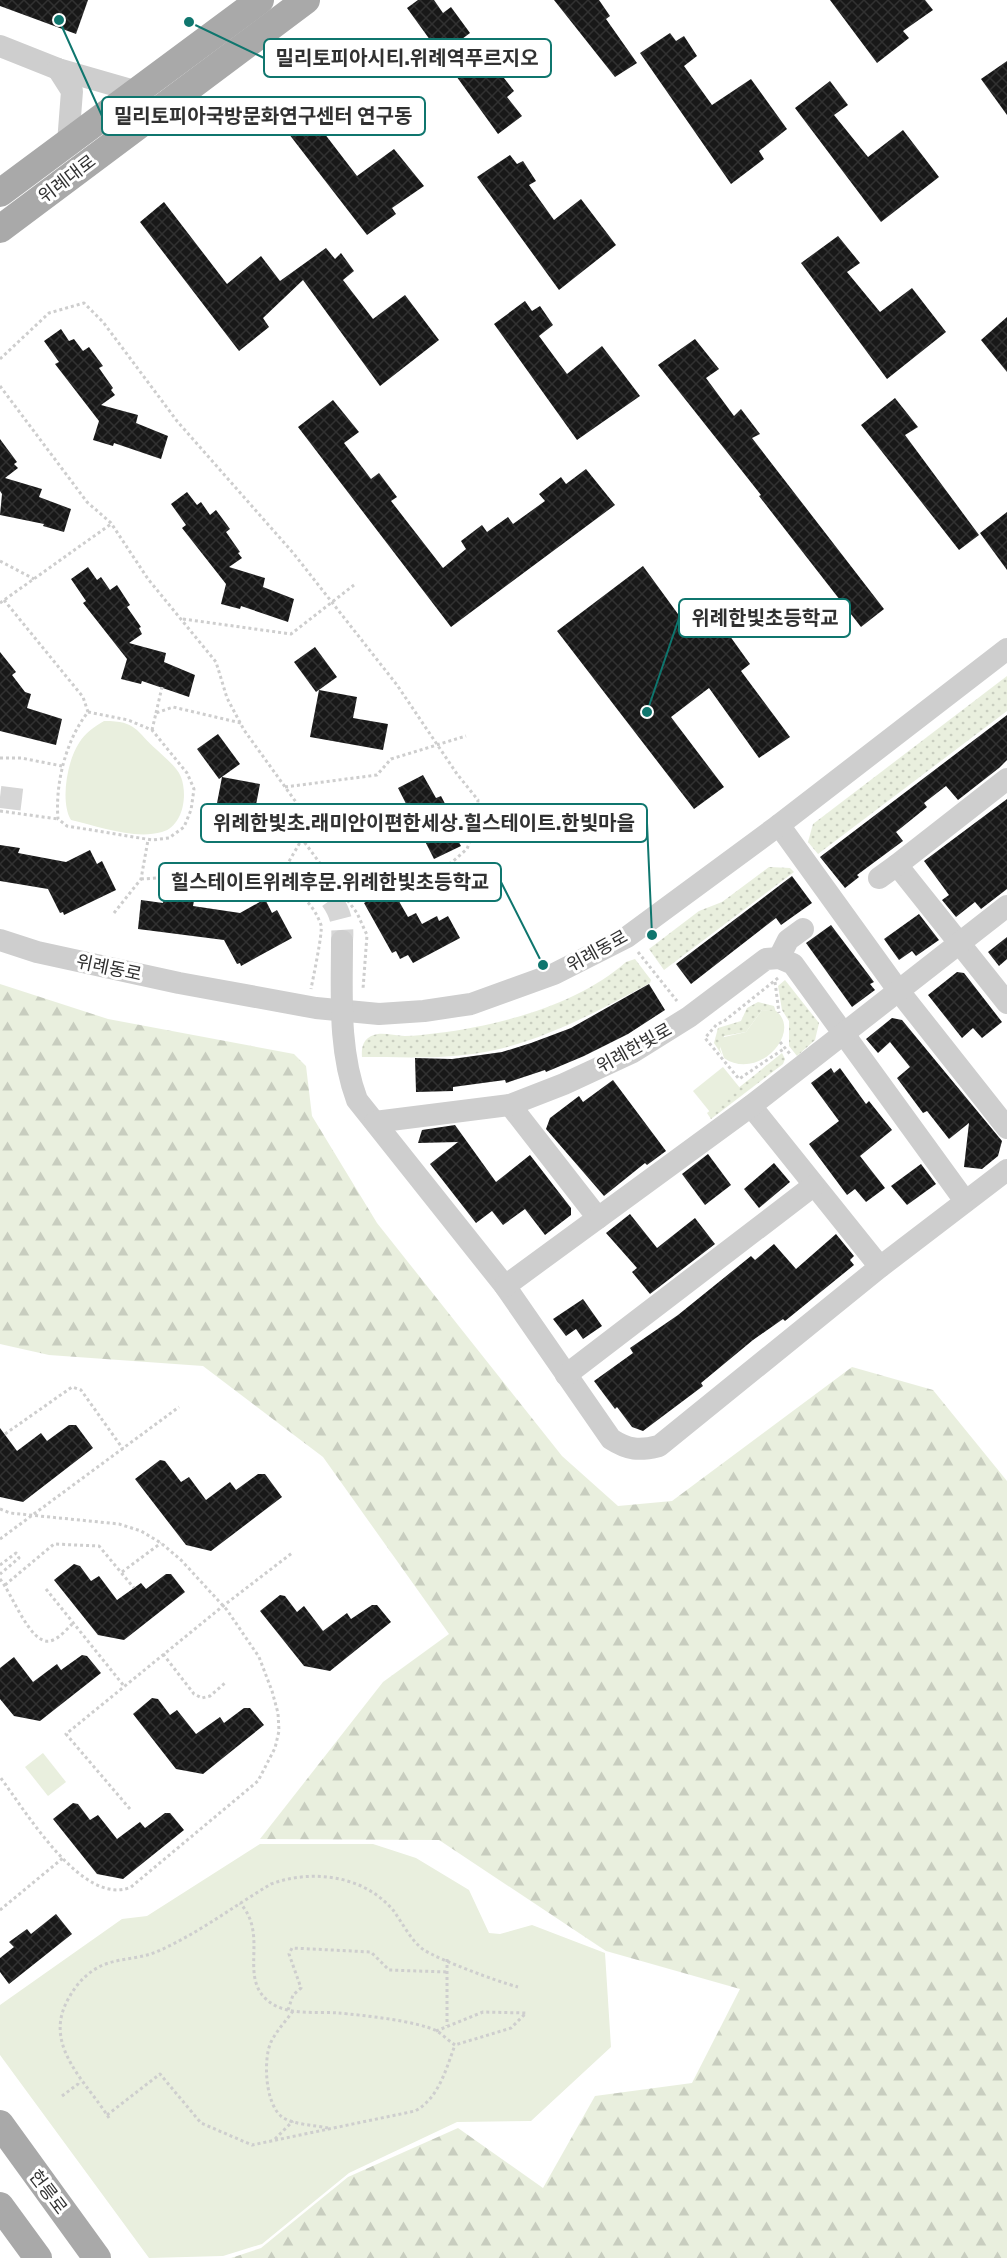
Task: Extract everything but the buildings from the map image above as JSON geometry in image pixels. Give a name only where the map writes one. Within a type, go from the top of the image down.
[{"type":"main road","name":"위례대로","points":[[0,193],[260,0]]},
{"type":"main road","name":"위례대로","points":[[0,229],[306,0]]},
{"type":"main road","name":"헌릉로","points":[[0,2124],[97,2258]]},
{"type":"main road","points":[[0,2206],[39,2258]]},
{"type":"street","points":[[0,46],[57,69],[138,92]]},
{"type":"street","points":[[57,69],[68,81],[72,91],[68,143]]},
{"type":"street","name":"위례동로","points":[[0,940],[48,955],[308,1006],[351,1011],[424,1011],[471,1004],[554,974],[627,937],[779,825],[1007,650]]},
{"type":"street","points":[[1007,779],[888,871],[957,944],[1007,1003]]},
{"type":"street","points":[[779,825],[898,990],[1007,1128]]},
{"type":"street","points":[[505,1286],[751,1106],[1007,906]]},
{"type":"street","points":[[803,929],[788,940],[779,958],[793,964],[966,1201]]},
{"type":"street","points":[[342,941],[351,1011],[348,1075],[357,1100],[505,1286],[611,1439],[625,1448],[640,1450],[659,1446],[880,1267],[1007,1170]]},
{"type":"street","name":"위례한빛로","points":[[375,1122],[510,1105],[564,1084],[633,1052],[689,1017],[766,959],[779,958]]},
{"type":"street","points":[[510,1105],[598,1218]]},
{"type":"street","points":[[751,1106],[880,1267]]},
{"type":"street","points":[[566,1375],[813,1186]]},
{"type":"path","points":[[0,358],[49,313],[84,303],[103,322],[177,421],[294,554],[333,603],[397,685],[478,800],[476,826],[467,849],[451,863],[371,876],[341,891]]},
{"type":"path","points":[[0,386],[87,502],[111,523],[148,579],[216,662],[226,698],[306,816],[302,839],[277,882]]},
{"type":"path","points":[[88,712],[83,697],[2,602],[111,523]]},
{"type":"path","points":[[0,561],[34,579]]},
{"type":"path","points":[[181,619],[284,635],[291,634],[354,585]]},
{"type":"path","points":[[152,730],[162,687]]},
{"type":"path","points":[[156,713],[172,707],[241,723]]},
{"type":"path","points":[[0,811],[58,819],[67,826],[148,840],[169,838],[184,827],[191,810],[194,789],[187,773],[152,730],[128,720],[88,712]]},
{"type":"path","points":[[58,819],[63,766],[78,725],[88,712]]},
{"type":"path","points":[[285,787],[377,775],[391,759],[466,736]]},
{"type":"path","points":[[0,758],[21,758],[63,766]]},
{"type":"path","points":[[302,839],[357,913],[367,934],[351,1011]]},
{"type":"path","points":[[114,914],[141,879],[148,840]]},
{"type":"path","points":[[141,879],[201,876],[268,878],[293,889],[313,910],[322,927],[308,1006]]},
{"type":"path","points":[[627,937],[689,1017]]},
{"type":"path","points":[[779,1013],[775,982],[717,1024],[705,1038],[739,1079],[785,1048],[780,1042]]},
{"type":"path","points":[[4,1434],[72,1387],[81,1390],[123,1449]]},
{"type":"path","points":[[0,1539],[179,1407]]},
{"type":"path","points":[[0,1509],[10,1513],[119,1524],[141,1531],[161,1543],[181,1560],[223,1606],[259,1658],[278,1713],[279,1731],[275,1748],[258,1781],[131,1887],[121,1891],[103,1888],[92,1883],[63,1858],[0,1777]]},
{"type":"path","points":[[121,1572],[161,1543]]},
{"type":"path","points":[[5,1585],[54,1544],[99,1546],[134,1588]]},
{"type":"path","points":[[0,1565],[16,1553],[19,1558],[0,1574]]},
{"type":"path","points":[[130,1809],[66,1734],[163,1654],[292,1553]]},
{"type":"path","points":[[0,1580],[26,1624],[40,1639],[49,1641],[57,1638],[73,1623]]},
{"type":"path","points":[[46,1589],[124,1686]]},
{"type":"path","points":[[163,1654],[194,1694],[202,1698],[210,1696],[225,1683]]},
{"type":"path","points":[[0,1910],[63,1858]]},
{"type":"path","points":[[455,2045],[440,2083],[426,2105],[415,2111],[252,2145],[201,2123],[160,2073],[108,2116],[79,2080],[66,2055],[62,2028],[65,2003],[82,1979],[101,1966],[156,1952],[285,1879],[325,1876],[361,1886],[380,1898],[420,1946],[518,1987]]},
{"type":"path","points":[[240,1903],[253,1922],[254,1978],[265,1998],[293,2011],[342,2013],[436,2031],[455,2045]]},
{"type":"path","points":[[288,2010],[293,1995],[301,1988],[289,1954],[292,1948],[371,1952],[389,1970],[447,1972]]},
{"type":"path","points":[[447,1959],[447,2026]]},
{"type":"path","points":[[293,2011],[270,2043],[268,2080],[273,2105],[282,2116],[292,2121],[331,2128]]},
{"type":"path","points":[[436,2031],[483,2012],[526,2013],[511,2028],[455,2045]]},
{"type":"path","points":[[62,2096],[78,2084],[79,2080]]},
{"type":"path","points":[[273,2141],[292,2121]]},
{"type":"green space","points":[[1007,676],[1007,711],[818,854],[808,842],[813,824]]},
{"type":"green space","points":[[104,721],[124,723],[135,728],[179,773],[183,785],[184,801],[179,817],[169,829],[151,834],[128,833],[71,820],[66,803],[66,782],[71,760],[84,736]]},
{"type":"green space","points":[[769,867],[790,868],[794,872],[664,970],[649,949],[699,911],[722,902]]},
{"type":"green space","points":[[635,959],[651,980],[650,983],[594,1013],[536,1038],[495,1050],[462,1055],[362,1057],[364,1042],[373,1035],[409,1036],[438,1033],[512,1019],[585,990],[626,962]]},
{"type":"green space","points":[[785,980],[819,1023],[815,1040],[797,1056],[789,1046],[789,1021],[782,1010],[778,986]]},
{"type":"green space","points":[[0,984],[108,1019],[294,1054],[306,1066],[312,1116],[377,1223],[562,1456],[618,1506],[672,1501],[852,1367],[933,1390],[1007,1481],[1007,2258],[231,2258],[261,2248],[348,2177],[458,2128],[543,2188],[595,2096],[692,2083],[740,1989],[606,1951],[439,1840],[260,1839],[383,1682],[449,1634],[323,1457],[203,1366],[49,1355],[0,1344]]},
{"type":"green space","points":[[758,1002],[774,1006],[776,1012],[762,1010],[746,1032],[724,1036],[720,1049],[722,1055],[714,1043],[718,1028],[741,1021],[747,1008]]},
{"type":"green space","points":[[762,1010],[776,1011],[783,1020],[784,1031],[773,1051],[763,1059],[750,1064],[737,1064],[724,1058],[719,1043],[720,1038],[746,1032]]},
{"type":"green space","points":[[782,1053],[785,1059],[783,1064],[711,1119],[707,1113]]},
{"type":"green space","points":[[723,1067],[740,1088],[710,1112],[693,1091]]},
{"type":"green space","points":[[43,1753],[66,1782],[48,1796],[25,1767]]},
{"type":"green space","points":[[260,1844],[373,1844],[416,1858],[469,1890],[489,1933],[500,1934],[532,1925],[605,1953],[611,2047],[531,2121],[457,2122],[349,2173],[262,2244],[223,2256],[149,2258],[0,2055],[0,2005],[122,1919],[147,1916]]},
{"type":"tunnel","points":[[0,797],[25,800]]},
{"type":"tunnel","points":[[310,874],[338,912],[341,920],[342,941]]},
{"type":"place","name":"밀리토피아국방문화연구센터 연구동","points":[[59,20]]},
{"type":"place","name":"밀리토피아시티.위례역푸르지오","points":[[189,22]]},
{"type":"place","name":"위례한빛초등학교","points":[[647,712]]},
{"type":"place","name":"위례한빛초.래미안이편한세상.힐스테이트.한빛마을","points":[[652,935]]},
{"type":"place","name":"힐스테이트위례후문.위례한빛초등학교","points":[[543,965]]}]
